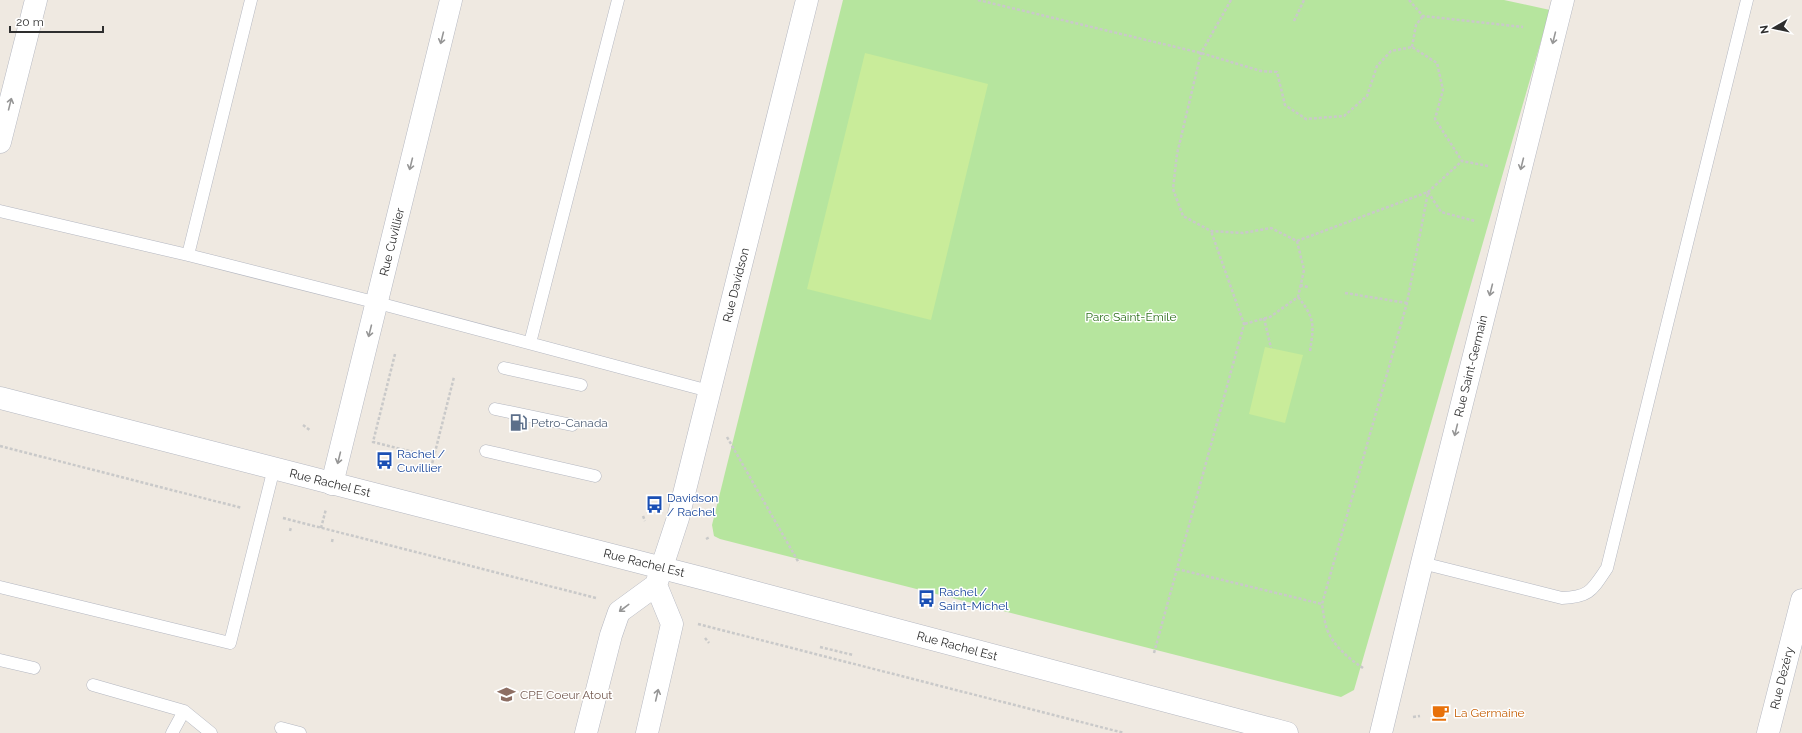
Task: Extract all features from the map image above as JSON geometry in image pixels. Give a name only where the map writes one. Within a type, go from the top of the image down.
[{"type":"main road","points":[[0,142],[36,0]]},
{"type":"main road","name":"Rue Cuvillier","points":[[332,484],[378,303],[451,0]]},
{"type":"main road","name":"Rue Davidson","points":[[659,577],[678,518],[807,0]]},
{"type":"main road","name":"Rue Saint-Germain","points":[[1381,733],[1563,0]]},
{"type":"main road","name":"Rue Rachel Est","points":[[0,398],[274,468],[659,577],[705,579],[1287,733]]},
{"type":"main road","points":[[586,733],[611,635],[619,612],[628,606],[659,577],[672,624],[648,733]]},
{"type":"main road","name":"Rue Dézéry","points":[[1768,733],[1802,600]]},
{"type":"lane","points":[[188,255],[251,0]]},
{"type":"lane","points":[[530,343],[618,0]]},
{"type":"lane","points":[[1422,563],[1562,598],[1579,597],[1594,588],[1607,568],[1747,0]]},
{"type":"lane","points":[[0,211],[188,255],[378,303],[709,391]]},
{"type":"lane","points":[[504,368],[581,385]]},
{"type":"lane","points":[[495,409],[572,425]]},
{"type":"lane","points":[[486,451],[595,476]]},
{"type":"lane","points":[[0,587],[230,643],[274,468]]},
{"type":"lane","points":[[0,660],[34,668]]},
{"type":"lane","points":[[93,685],[184,711],[211,733]]},
{"type":"lane","points":[[172,733],[184,711]]},
{"type":"lane","points":[[281,728],[300,733]]},
{"type":"path","points":[[978,0],[1201,53],[1261,71],[1276,72],[1285,105],[1306,119],[1344,116],[1367,96],[1377,66],[1391,51],[1412,47],[1438,63],[1443,90],[1435,119],[1462,161],[1488,166]]},
{"type":"path","points":[[1231,0],[1201,53],[1177,154],[1173,190],[1183,216],[1211,231],[1243,233],[1271,228],[1297,242],[1304,270],[1298,297],[1270,317],[1244,324]]},
{"type":"path","points":[[1294,22],[1304,0]]},
{"type":"path","points":[[1409,0],[1423,16],[1523,26]]},
{"type":"path","points":[[1412,47],[1416,25],[1423,16]]},
{"type":"path","points":[[1297,242],[1428,192],[1462,161]]},
{"type":"path","points":[[1428,192],[1441,212],[1475,221]]},
{"type":"path","points":[[1363,668],[1348,658],[1336,644],[1326,628],[1322,604],[1407,304],[1428,192]]},
{"type":"path","points":[[1154,653],[1244,324],[1211,231]]},
{"type":"path","points":[[1300,285],[1308,287]]},
{"type":"path","points":[[1345,293],[1407,304]]},
{"type":"path","points":[[1298,297],[1308,309],[1314,327],[1310,351]]},
{"type":"path","points":[[1264,318],[1271,348]]},
{"type":"path","points":[[395,354],[373,442],[434,457]]},
{"type":"path","points":[[431,468],[454,377]]},
{"type":"path","points":[[445,393],[449,394]]},
{"type":"path","points":[[303,425],[311,431]]},
{"type":"path","points":[[726,435],[799,563]]},
{"type":"path","points":[[0,446],[628,606]]},
{"type":"path","points":[[643,516],[645,521]]},
{"type":"path","points":[[332,542],[333,537]]},
{"type":"path","points":[[706,539],[710,537]]},
{"type":"path","points":[[1177,569],[1322,604]]},
{"type":"path","points":[[669,616],[1124,733]]},
{"type":"path","points":[[705,638],[709,643]]},
{"type":"path","points":[[820,647],[853,655]]},
{"type":"path","points":[[1412,717],[1420,716]]},
{"type":"green space","name":"Parc Saint-Émile","points":[[843,0],[1504,0],[1550,10],[1354,690],[1341,697],[720,539],[714,536],[712,525]]},
{"type":"green space","points":[[865,53],[988,84],[931,320],[807,289]]},
{"type":"green space","points":[[1265,347],[1303,355],[1285,423],[1249,414]]},
{"type":"place","name":"Petro-Canada","points":[[518,423]]},
{"type":"place","name":"Rachel / Cuvillier","points":[[384,461]]},
{"type":"place","name":"Davidson / Rachel","points":[[654,505]]},
{"type":"place","name":"Rachel / Saint-Michel","points":[[926,599]]},
{"type":"place","name":"CPE Coeur Atout","points":[[507,695]]},
{"type":"place","name":"La Germaine","points":[[1441,713]]}]
